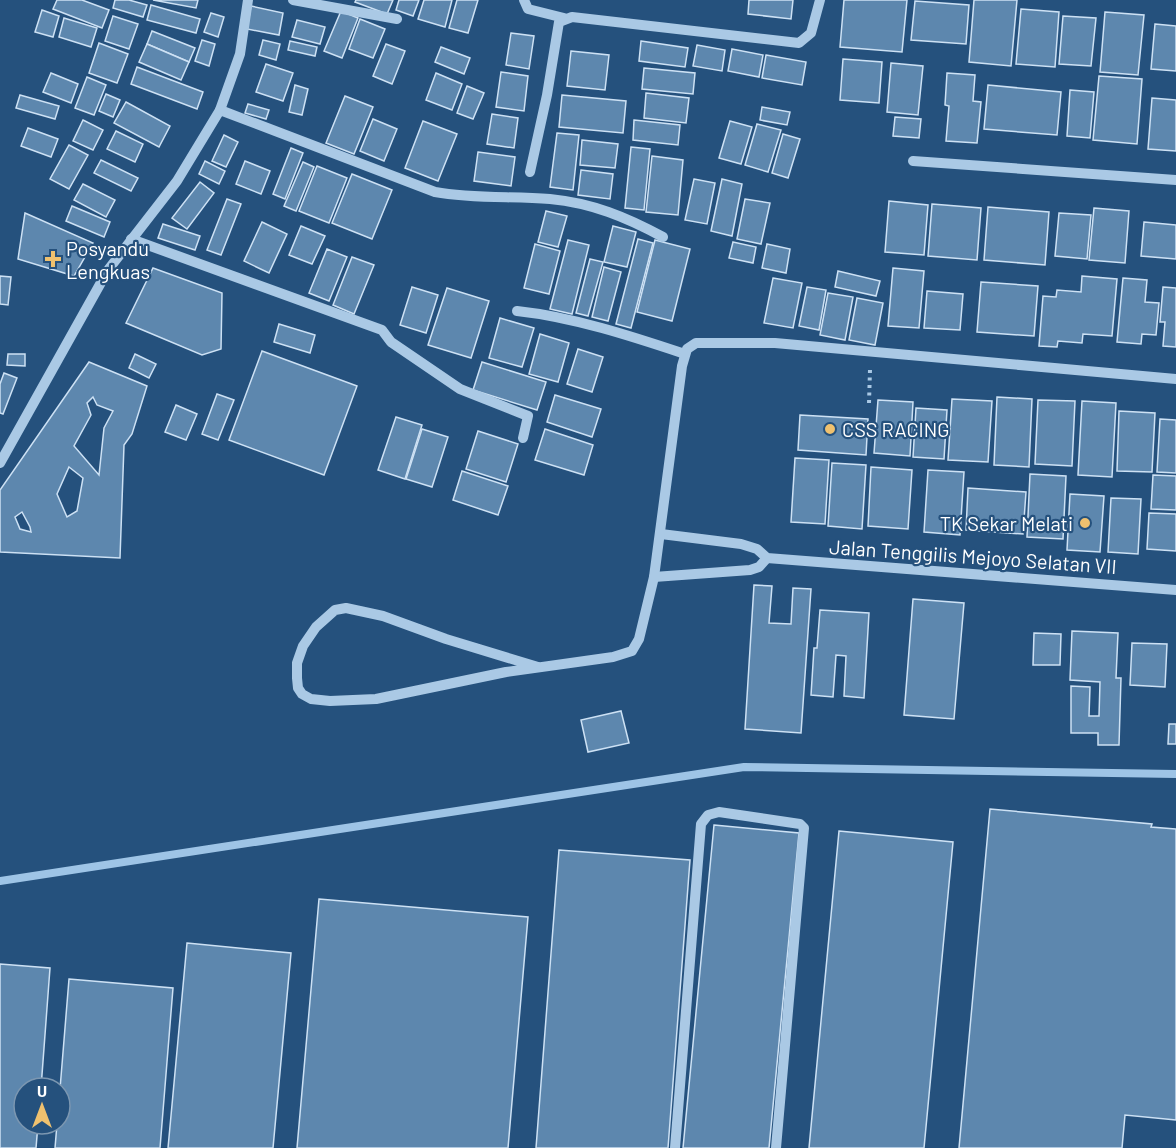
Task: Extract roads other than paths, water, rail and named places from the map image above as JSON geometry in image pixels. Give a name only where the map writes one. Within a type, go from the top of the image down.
[{"type":"street","points":[[0,463],[108,270],[177,181],[220,110],[240,54],[248,0]]},
{"type":"street","points":[[293,0],[397,19]]},
{"type":"street","points":[[524,0],[528,9],[564,18]]},
{"type":"street","points":[[530,172],[545,105],[559,22],[564,18],[572,16],[799,43],[811,33],[820,0]]},
{"type":"street","points":[[220,110],[435,192],[461,197],[551,199],[587,206],[611,212],[663,237]]},
{"type":"street","points":[[914,160],[1176,180]]},
{"type":"street","points":[[131,239],[382,330],[391,342],[460,389],[528,416],[523,438]]},
{"type":"street","points":[[517,311],[537,313],[601,328],[685,354]]},
{"type":"street","points":[[538,667],[446,639],[383,616],[346,608],[335,610],[316,627],[303,646],[297,663],[297,678],[298,688],[302,694],[311,699],[330,701],[376,699],[506,672],[613,657],[632,651],[639,639],[654,577],[685,354],[692,345],[702,342],[775,343],[1176,380]]},
{"type":"street","name":"Jalan Tenggilis Mejoyo Selatan VII","points":[[661,534],[741,544],[757,549],[768,558],[1176,590]]},
{"type":"street","points":[[654,577],[750,570],[759,567],[768,558]]},
{"type":"street","points":[[675,1148],[701,824],[708,815],[719,812],[800,824],[804,828],[776,1148]]},
{"type":"waterway","points":[[0,881],[744,767],[1176,774]]},
{"type":"place","name":"Posyandu Lengkuas","points":[[53,259]]},
{"type":"place","name":"CSS RACING","points":[[830,429]]},
{"type":"place","name":"TK Sekar Melati","points":[[1085,523]]}]
